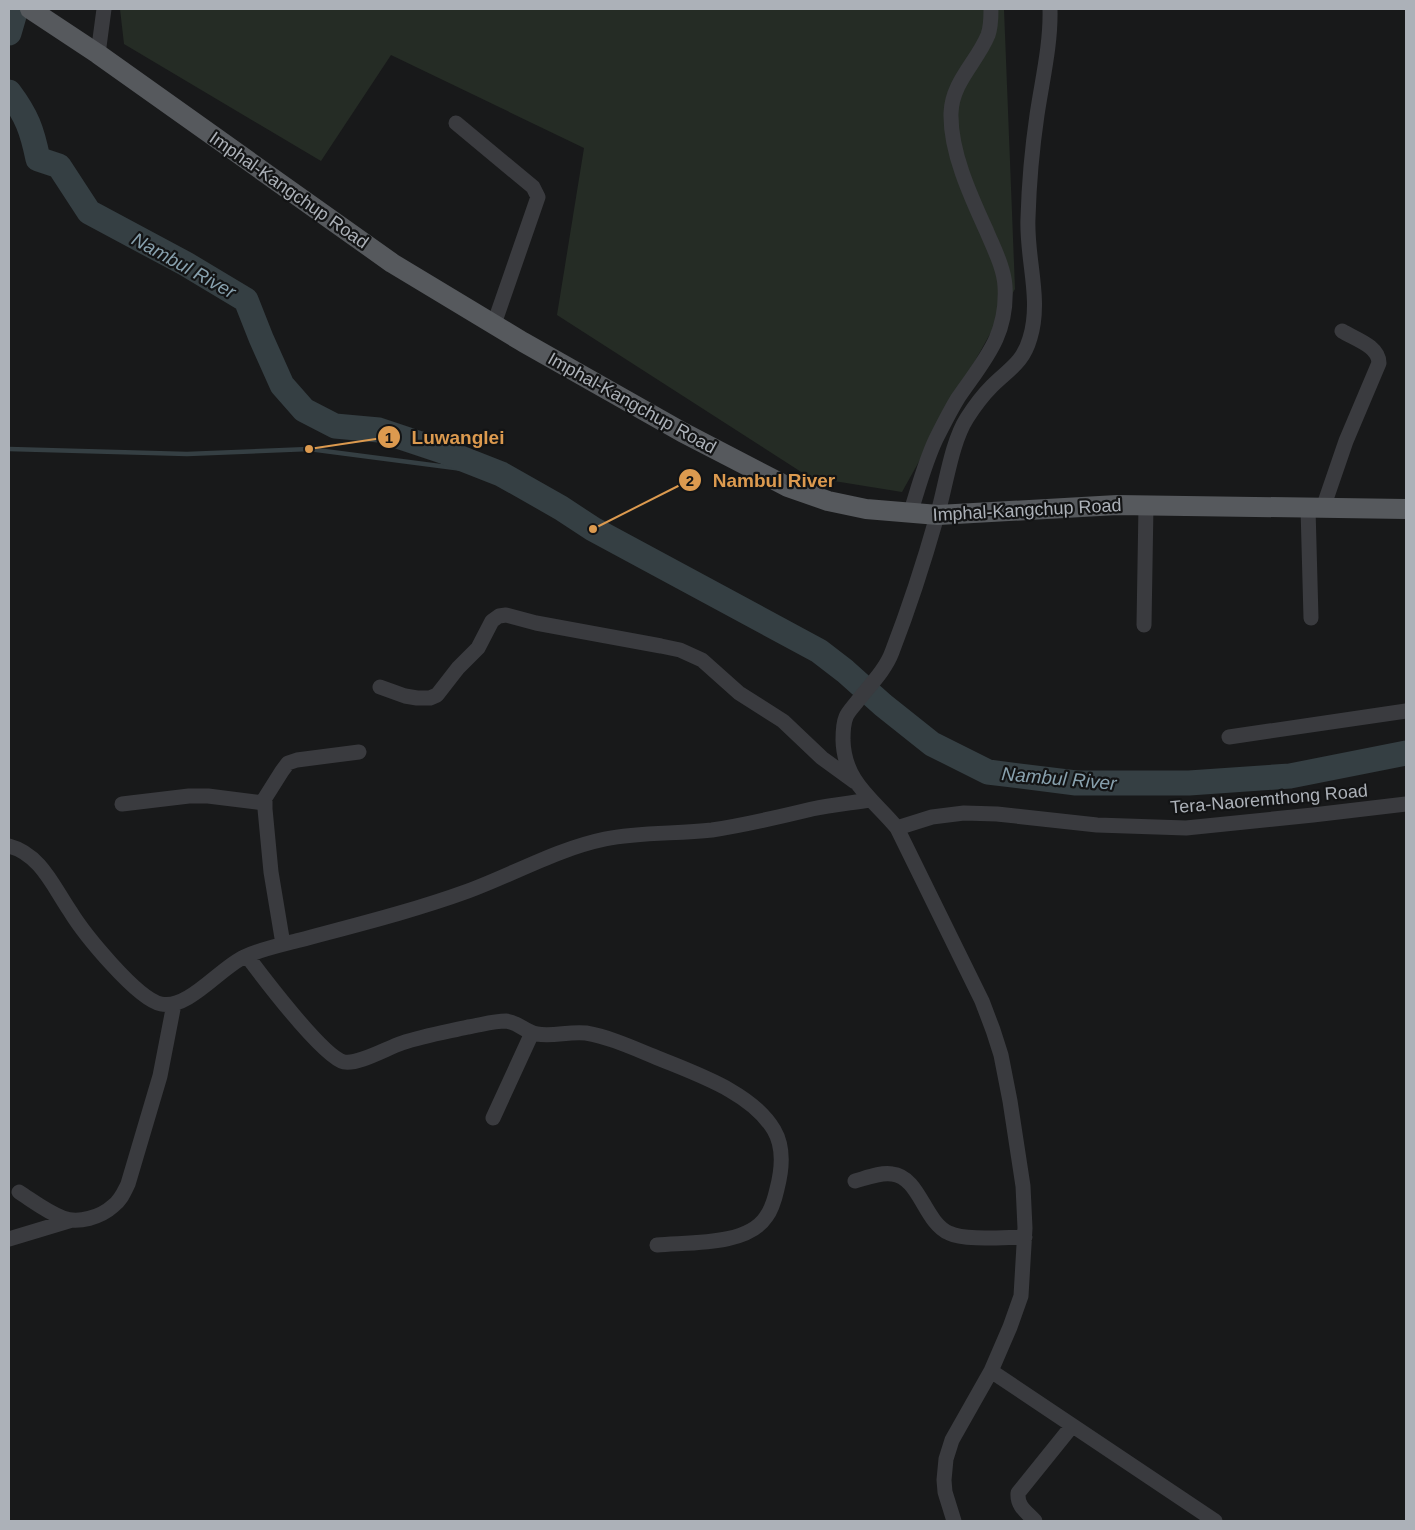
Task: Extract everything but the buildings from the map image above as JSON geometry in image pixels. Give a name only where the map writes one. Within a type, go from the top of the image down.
[{"type":"main road","name":"Imphal-Kangchup Road","points":[[30,9],[98,54],[392,263],[682,432],[788,487],[828,501],[866,509],[938,515],[1034,508],[1117,505],[1406,509]]},
{"type":"street","points":[[98,54],[104,9]]},
{"type":"street","points":[[910,514],[935,441],[956,401],[994,346],[1004,316],[1005,285],[999,261],[974,202],[960,162],[951,111],[960,80],[983,45],[988,33],[991,9]]},
{"type":"street","points":[[954,1521],[945,1492],[946,1459],[952,1440],[991,1371],[1021,1296],[1025,1237],[1023,1186],[1010,1101],[993,1030],[982,1001],[897,828],[855,782],[844,754],[843,739],[846,717],[890,659],[915,590],[938,515],[957,442],[967,419],[992,386],[1019,362],[1027,348],[1031,335],[1034,309],[1028,221],[1029,192],[1050,9]]},
{"type":"street","points":[[456,123],[533,187],[538,197],[538,202],[494,324]]},
{"type":"street","points":[[1311,618],[1316,508],[1379,363],[1379,357],[1372,348],[1342,331]]},
{"type":"street","points":[[1144,625],[1146,506]]},
{"type":"street","points":[[380,687],[405,696],[417,698],[430,698],[437,695],[458,668],[478,648],[492,621],[499,616],[513,617],[536,624],[662,646],[680,650],[702,660],[739,693],[783,721],[822,758],[855,782]]},
{"type":"street","points":[[1229,737],[1406,711]]},
{"type":"street","points":[[283,944],[271,872],[265,798],[282,771],[292,761],[359,752]]},
{"type":"street","points":[[122,804],[189,796],[208,796],[264,803]]},
{"type":"street","points":[[9,846],[27,853],[36,861],[72,915],[130,983],[156,1003],[164,1005],[174,1004],[192,995],[226,968],[247,956],[466,892],[565,851],[606,839],[711,830],[870,800]]},
{"type":"street","name":"Tera-Naoremthong Road","points":[[897,828],[932,817],[964,813],[997,814],[1097,825],[1186,828],[1406,804]]},
{"type":"street","points":[[247,956],[300,1022],[333,1056],[345,1062],[357,1060],[406,1042],[500,1021],[512,1022],[532,1033],[546,1035],[570,1032],[584,1033],[624,1044],[716,1082],[745,1100],[763,1116],[774,1131],[781,1148],[780,1180],[774,1201],[766,1218],[756,1228],[743,1235],[727,1239],[656,1245]]},
{"type":"street","points":[[9,1239],[72,1220],[90,1218],[103,1213],[122,1197],[128,1184],[160,1076],[174,1004]]},
{"type":"street","points":[[493,1118],[532,1033]]},
{"type":"street","points":[[855,1181],[884,1174],[900,1176],[912,1187],[936,1224],[950,1234],[965,1237],[1025,1237]]},
{"type":"street","points":[[20,1192],[52,1213],[72,1220]]},
{"type":"street","points":[[991,1371],[1215,1521]]},
{"type":"street","points":[[1035,1521],[1022,1508],[1018,1493],[1072,1426]]},
{"type":"shaded area","points":[[120,9],[1004,9],[1015,289],[902,492],[809,477],[557,315],[584,148],[391,55],[321,161],[124,44]]},
{"type":"waterway","name":"Nambul River","points":[[9,33],[16,9]]},
{"type":"waterway","name":"Nambul River","points":[[9,92],[28,124],[38,159],[59,166],[89,212],[186,264],[246,300],[282,385],[304,410],[335,426],[379,430],[445,452],[501,474],[561,508],[593,529],[819,651],[932,744],[988,772],[1076,783],[1189,783],[1290,776],[1406,753]]},
{"type":"waterway","points":[[9,449],[187,454],[309,449],[501,474]]},
{"type":"place","name":"Luwanglei","points":[[309,449]]},
{"type":"place","name":"Nambul River","points":[[593,529]]}]
